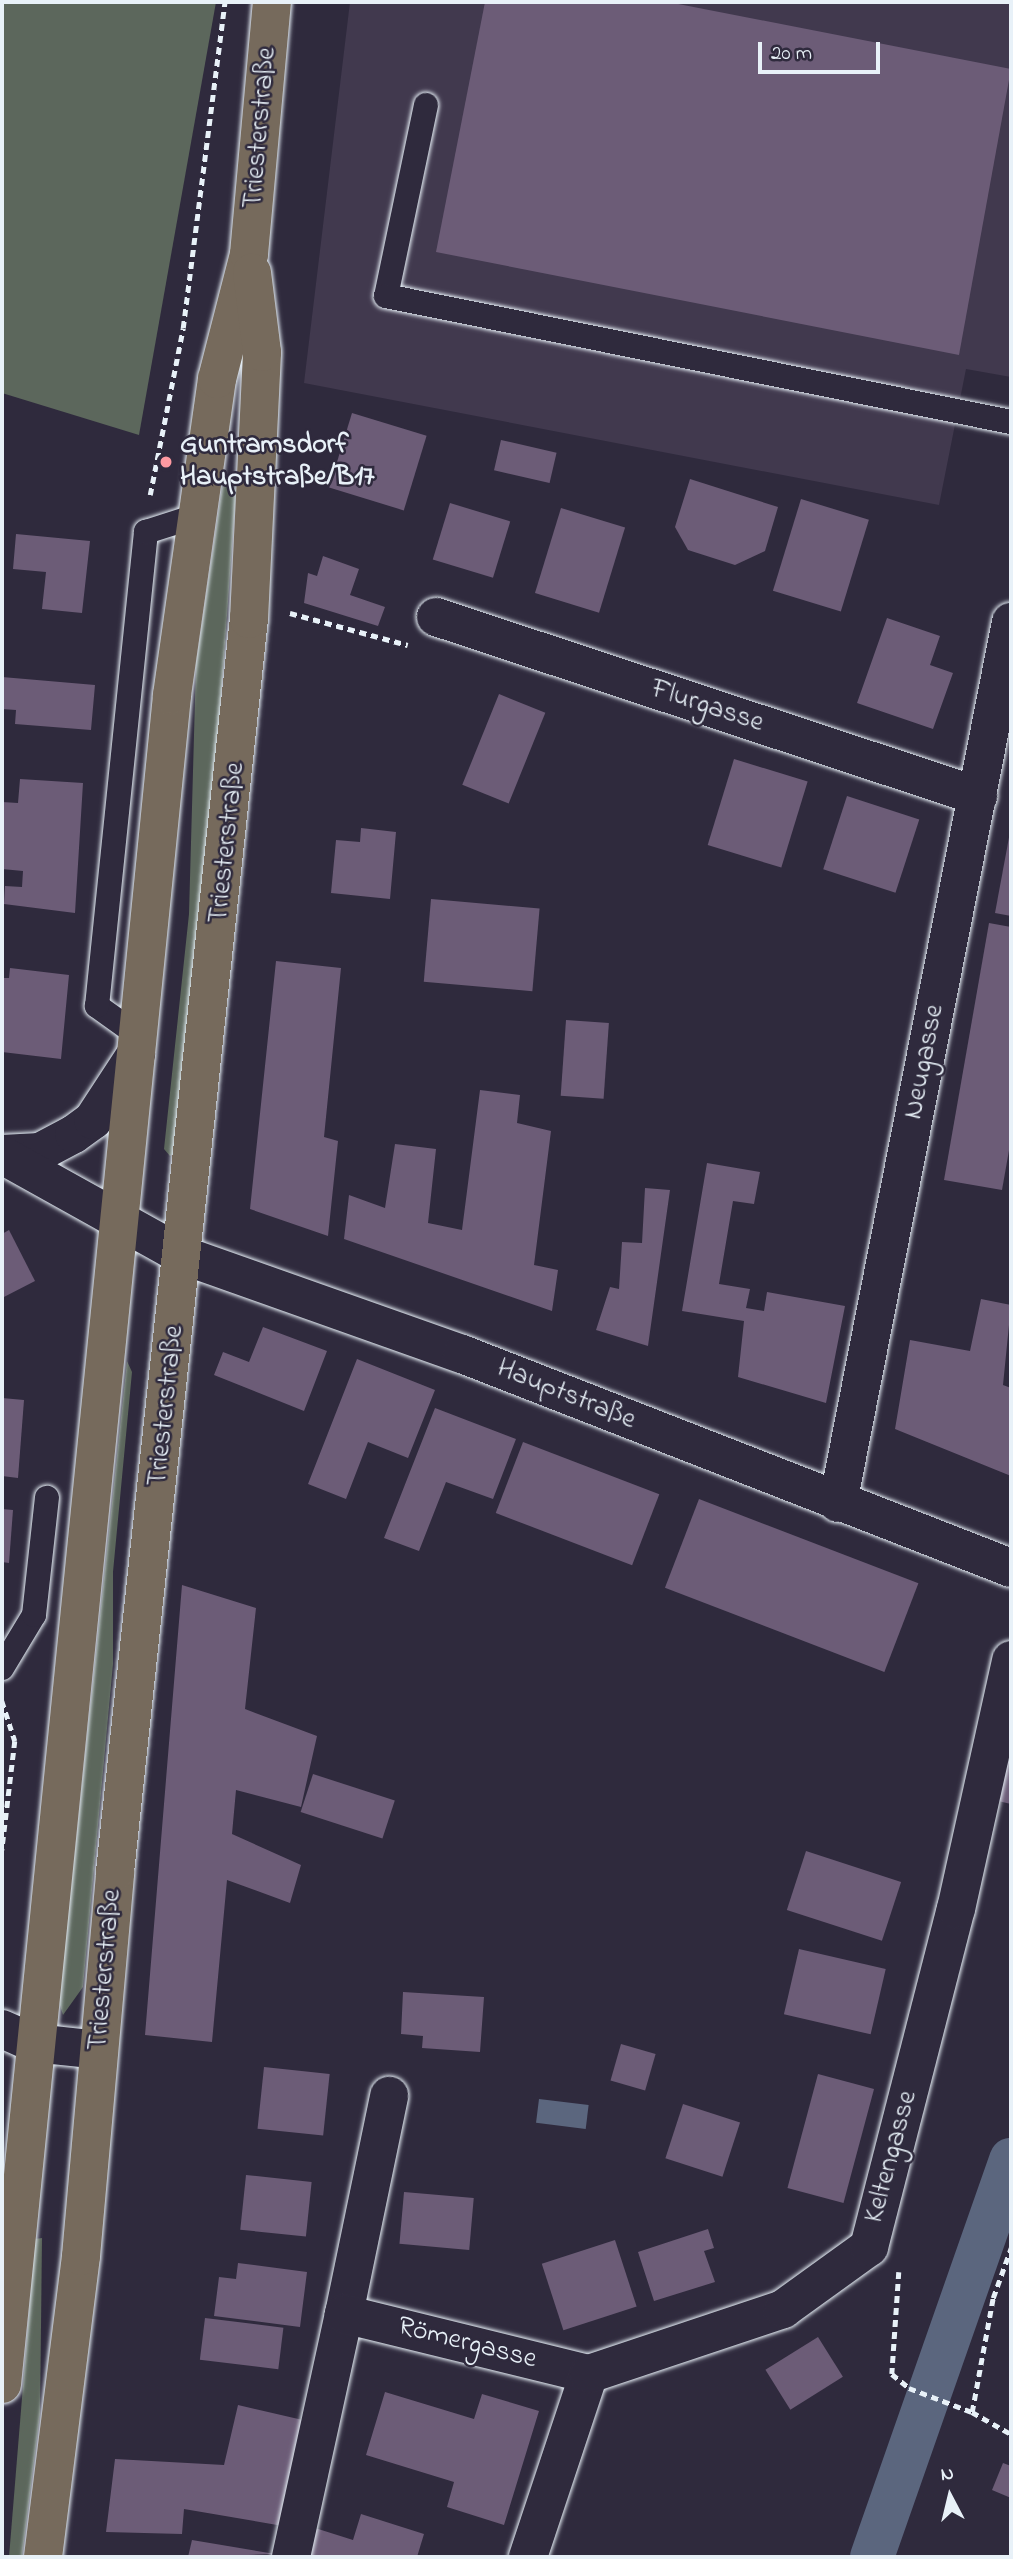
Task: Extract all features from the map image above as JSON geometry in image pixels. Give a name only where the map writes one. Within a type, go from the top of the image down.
[{"type":"main road","name":"Triesterstraße","points":[[2,2384],[18,2036],[119,1224],[172,695],[217,379],[249,254],[272,2]]},
{"type":"main road","name":"Triesterstraße","points":[[43,2557],[81,2256],[99,2050],[249,619],[262,352],[249,254]]},
{"type":"street","name":"Flurgasse","points":[[436,617],[978,796]]},
{"type":"street","name":"Neugasse","points":[[838,1503],[1011,622]]},
{"type":"street","points":[[2,1155],[40,1152],[74,1134],[98,1113],[137,1045]]},
{"type":"street","name":"Hauptstraße","points":[[2,1155],[119,1224],[181,1255],[462,1354],[838,1503],[1011,1568]]},
{"type":"street","name":"Keltengasse","points":[[589,2374],[783,2309],[869,2247],[956,1909],[1011,1660]]},
{"type":"street","points":[[2,2063],[18,2036],[99,2050]]},
{"type":"street","points":[[291,2557],[389,2096]]},
{"type":"street","name":"Römergasse","points":[[344,2314],[589,2374]]},
{"type":"street","points":[[528,2557],[589,2374]]},
{"type":"lane","points":[[426,105],[386,296],[1011,422]]},
{"type":"lane","points":[[137,1045],[97,1006],[146,532],[198,515]]},
{"type":"lane","points":[[2,1668],[34,1615],[47,1498]]},
{"type":"path","points":[[146,532],[157,446],[183,328],[225,2]]},
{"type":"path","points":[[282,610],[405,648],[436,617]]},
{"type":"path","points":[[2,1701],[15,1741],[2,1850]]},
{"type":"path","points":[[869,2247],[902,2274],[892,2374],[909,2388],[972,2412],[1011,2434]]},
{"type":"path","points":[[972,2412],[993,2298],[1011,2248]]},
{"type":"shaded area","points":[[350,2],[1011,2],[1011,377],[966,369],[939,505],[304,383]]},
{"type":"green space","points":[[2,2],[216,2],[139,435],[2,393]]},
{"type":"green space","points":[[230,477],[236,491],[219,726],[176,1152],[170,1156],[164,1149],[189,914],[196,664],[222,488]]},
{"type":"green space","points":[[127,1361],[132,1372],[113,1572],[113,1664],[83,1987],[63,2015],[59,2002]]},
{"type":"green space","points":[[42,2238],[40,2414],[22,2557],[9,2557],[35,2239]]},
{"type":"water","points":[[539,2099],[589,2105],[586,2129],[536,2123]]},
{"type":"building","points":[[485,2],[668,2],[1011,69],[959,355],[436,252]]},
{"type":"building","points":[[352,413],[427,436],[404,510],[329,488]]},
{"type":"building","points":[[501,440],[557,453],[550,483],[494,470]]},
{"type":"building","points":[[690,479],[778,507],[765,551],[735,565],[688,550],[675,527]]},
{"type":"building","points":[[801,499],[869,520],[841,612],[773,591]]},
{"type":"building","points":[[450,503],[510,521],[493,578],[433,559]]},
{"type":"building","points":[[561,508],[625,528],[599,613],[535,593]]},
{"type":"building","points":[[16,534],[90,541],[82,613],[42,609],[46,572],[13,569]]},
{"type":"building","points":[[323,556],[359,569],[350,595],[385,607],[378,626],[304,603],[308,573],[317,576]]},
{"type":"building","points":[[887,618],[940,636],[930,665],[953,673],[933,729],[857,703]]},
{"type":"building","points":[[2,677],[95,685],[91,730],[15,724],[16,710],[2,709]]},
{"type":"building","points":[[499,694],[545,713],[509,804],[462,785]]},
{"type":"building","points":[[734,759],[808,782],[781,868],[708,845]]},
{"type":"building","points":[[20,779],[83,783],[75,913],[4,904],[5,886],[22,887],[23,871],[2,869],[2,802],[18,803]]},
{"type":"building","points":[[847,796],[919,819],[895,893],[823,869]]},
{"type":"building","points":[[361,828],[396,832],[390,899],[331,893],[336,840],[360,842]]},
{"type":"building","points":[[1011,832],[1011,916],[995,913]]},
{"type":"building","points":[[431,899],[540,908],[532,991],[424,982]]},
{"type":"building","points":[[989,923],[1011,927],[1011,1139],[1002,1190],[944,1180]]},
{"type":"building","points":[[276,961],[341,968],[324,1137],[338,1141],[328,1236],[250,1209]]},
{"type":"building","points":[[10,968],[69,975],[61,1059],[2,1052],[2,978],[9,978]]},
{"type":"building","points":[[566,1020],[609,1023],[604,1099],[561,1096]]},
{"type":"building","points":[[480,1090],[520,1095],[517,1123],[551,1131],[534,1265],[558,1270],[552,1311],[344,1239],[349,1195],[385,1208],[395,1144],[436,1149],[428,1223],[462,1230]]},
{"type":"building","points":[[707,1163],[760,1172],[754,1204],[733,1201],[719,1284],[750,1289],[746,1308],[764,1311],[767,1292],[845,1306],[826,1403],[738,1377],[744,1321],[682,1311]]},
{"type":"building","points":[[645,1188],[670,1190],[648,1346],[596,1330],[610,1287],[619,1289],[622,1242],[642,1243]]},
{"type":"building","points":[[9,1230],[35,1281],[2,1298],[2,1234]]},
{"type":"building","points":[[981,1299],[1011,1305],[1003,1385],[1011,1388],[1011,1476],[895,1429],[910,1340],[970,1351]]},
{"type":"building","points":[[263,1327],[327,1351],[304,1411],[214,1375],[223,1352],[249,1362]]},
{"type":"building","points":[[357,1359],[435,1390],[408,1458],[368,1442],[346,1499],[308,1484]]},
{"type":"building","points":[[2,1398],[24,1400],[18,1478],[2,1476]]},
{"type":"building","points":[[435,1408],[516,1439],[493,1499],[446,1482],[419,1551],[384,1538]]},
{"type":"building","points":[[523,1442],[659,1494],[632,1565],[496,1513]]},
{"type":"building","points":[[699,1499],[918,1583],[884,1672],[665,1588]]},
{"type":"building","points":[[2,1509],[13,1510],[9,1563],[2,1562]]},
{"type":"building","points":[[182,1585],[256,1608],[245,1709],[317,1736],[301,1807],[236,1790],[232,1834],[301,1865],[290,1903],[227,1880],[212,2042],[145,2035]]},
{"type":"building","points":[[1008,1761],[1011,1762],[1011,1804],[998,1801]]},
{"type":"building","points":[[313,1774],[395,1801],[382,1839],[301,1812]]},
{"type":"building","points":[[806,1851],[901,1882],[882,1941],[787,1910]]},
{"type":"building","points":[[799,1949],[886,1969],[871,2034],[784,2014]]},
{"type":"building","points":[[403,1992],[484,1997],[480,2052],[422,2048],[423,2036],[401,2034]]},
{"type":"building","points":[[621,2044],[656,2054],[645,2090],[611,2081]]},
{"type":"building","points":[[264,2067],[330,2074],[323,2136],[258,2129]]},
{"type":"building","points":[[818,2074],[874,2089],[843,2203],[787,2188]]},
{"type":"building","points":[[683,2104],[740,2123],[722,2177],[665,2158]]},
{"type":"building","points":[[246,2175],[312,2182],[306,2237],[240,2230]]},
{"type":"building","points":[[404,2192],[474,2198],[469,2250],[399,2244]]},
{"type":"building","points":[[708,2229],[714,2248],[704,2251],[715,2282],[654,2301],[638,2252]]},
{"type":"building","points":[[615,2240],[637,2307],[563,2330],[542,2264]]},
{"type":"building","points":[[238,2263],[307,2272],[300,2327],[214,2316],[219,2277],[236,2279]]},
{"type":"building","points":[[205,2318],[283,2328],[278,2369],[200,2360]]},
{"type":"building","points":[[818,2337],[843,2377],[790,2410],[765,2370]]},
{"type":"building","points":[[385,2392],[474,2419],[482,2394],[539,2411],[504,2525],[447,2507],[454,2482],[366,2455]]},
{"type":"building","points":[[238,2405],[307,2421],[283,2526],[184,2509],[182,2534],[106,2532],[115,2459],[224,2465]]},
{"type":"building","points":[[1003,2463],[1011,2466],[1011,2498],[992,2490]]},
{"type":"building","points":[[361,2514],[424,2534],[417,2557],[308,2557],[315,2528],[353,2540]]},
{"type":"building","points":[[192,2540],[275,2554],[188,2557]]},
{"type":"waterway","points":[[872,2557],[1011,2160]]},
{"type":"place","name":"Guntramsdorf Hauptstraße/B17","points":[[166,462]]}]
